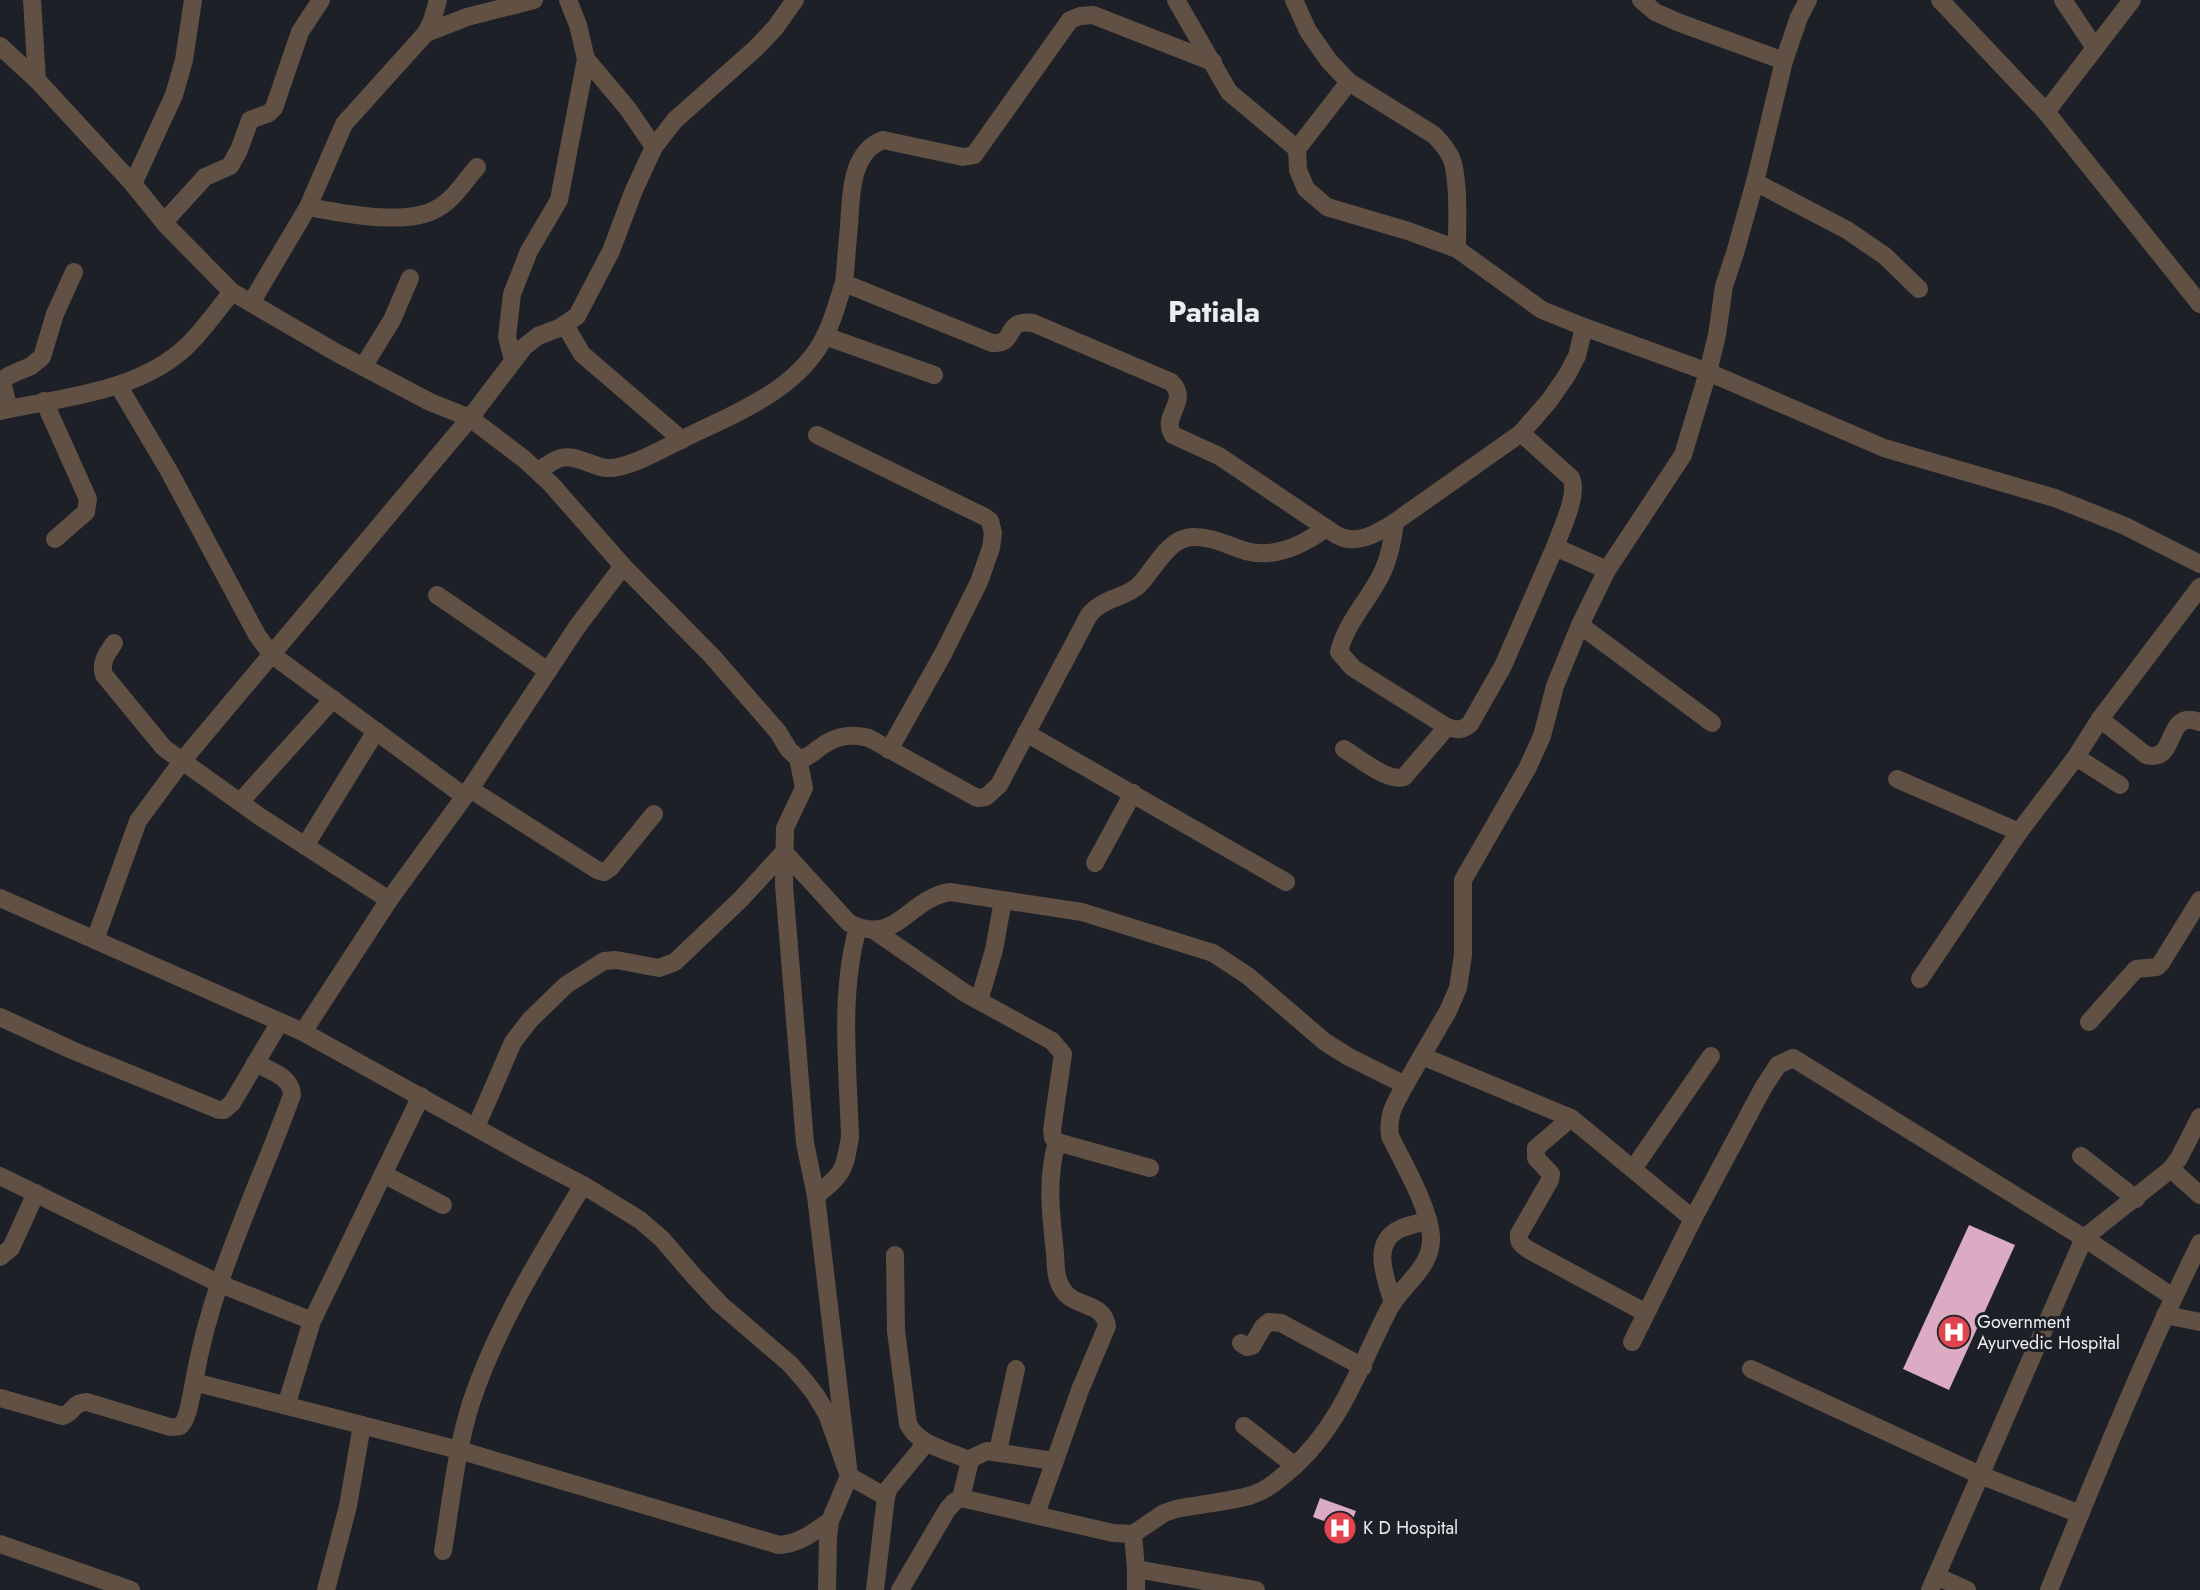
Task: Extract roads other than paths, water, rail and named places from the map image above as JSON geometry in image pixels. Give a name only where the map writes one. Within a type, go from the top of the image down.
[{"type":"street","points":[[32,0],[37,80]]},
{"type":"street","points":[[133,184],[174,95],[184,60],[193,0]]},
{"type":"street","points":[[164,222],[205,177],[230,166],[239,150],[250,120],[269,113],[274,108],[300,32],[321,0]]},
{"type":"street","points":[[251,303],[308,207],[344,124],[426,33],[438,0]]},
{"type":"street","points":[[426,33],[467,17],[534,0]]},
{"type":"street","points":[[513,360],[507,337],[512,294],[529,251],[559,200],[586,59],[578,25],[568,0]]},
{"type":"street","points":[[95,940],[138,821],[183,760],[470,418],[524,347],[538,336],[565,325],[577,316],[611,251],[634,190],[654,147],[675,120],[776,28],[795,0]]},
{"type":"street","points":[[1176,0],[1229,92],[1297,149]]},
{"type":"street","points":[[1294,0],[1308,31],[1329,61],[1349,82],[1434,135],[1444,146],[1453,162],[1457,209],[1457,249]]},
{"type":"street","points":[[1641,0],[1655,12],[1680,23],[1784,61]]},
{"type":"street","points":[[900,1590],[947,1510],[961,1498],[1113,1533],[1133,1534],[1164,1513],[1252,1495],[1273,1485],[1295,1466],[1324,1433],[1363,1367],[1393,1303],[1424,1266],[1430,1252],[1432,1238],[1428,1220],[1390,1136],[1388,1122],[1391,1111],[1448,1011],[1458,988],[1463,955],[1463,880],[1528,767],[1542,736],[1555,686],[1580,625],[1608,570],[1683,455],[1708,372],[1717,335],[1724,286],[1755,182],[1784,61],[1799,17],[1808,0]]},
{"type":"street","points":[[1940,0],[2046,112],[2200,304]]},
{"type":"street","points":[[2062,0],[2095,48]]},
{"type":"street","points":[[2046,112],[2132,0]]},
{"type":"street","points":[[538,471],[559,458],[568,456],[598,468],[616,468],[682,440],[764,398],[796,375],[825,336],[844,283],[851,190],[861,159],[868,148],[883,140],[963,157],[974,155],[1070,20],[1093,15],[1213,62]]},
{"type":"street","points":[[0,46],[37,80],[133,184],[164,222],[232,292],[363,367],[430,402],[470,418],[538,471],[623,566],[712,656],[798,758],[804,788],[785,828],[784,885],[805,1143],[816,1196],[849,1476],[830,1521],[827,1590]]},
{"type":"street","points":[[586,59],[628,109],[654,147]]},
{"type":"street","points":[[1349,82],[1297,149],[1298,170],[1306,189],[1327,207],[1408,231],[1457,249],[1542,310],[1708,372],[1884,448],[2055,498],[2126,526],[2200,564]]},
{"type":"street","points":[[308,207],[375,217],[427,213],[439,208],[452,197],[477,167]]},
{"type":"street","points":[[1755,182],[1847,230],[1885,256],[1919,289]]},
{"type":"street","points":[[74,272],[55,314],[42,357],[31,366],[4,379],[4,410],[118,386],[159,366],[182,350],[232,292]]},
{"type":"street","points":[[363,367],[392,320],[410,278]]},
{"type":"street","points":[[844,283],[992,343],[1000,344],[1006,341],[1013,326],[1023,322],[1033,323],[1171,382],[1179,394],[1169,422],[1173,435],[1228,462],[1344,538],[1359,538],[1375,534],[1521,432],[1549,401],[1567,375],[1576,356],[1584,327]]},
{"type":"street","points":[[565,325],[582,354],[682,440]]},
{"type":"street","points":[[825,336],[934,375]]},
{"type":"street","points":[[118,386],[169,471],[257,635],[271,654],[376,731],[467,792],[597,870],[604,872],[610,868],[654,814]]},
{"type":"street","points":[[44,401],[88,499],[86,512],[55,539]]},
{"type":"street","points":[[1395,522],[1392,548],[1383,572],[1342,639],[1339,652],[1353,668],[1447,727],[1456,730],[1464,729],[1476,715],[1503,666],[1555,547],[1572,497],[1574,484],[1570,478],[1521,432]]},
{"type":"street","points":[[817,435],[986,517],[992,526],[991,548],[979,582],[943,654],[889,750]]},
{"type":"street","points":[[798,758],[810,755],[827,742],[844,736],[859,735],[869,738],[967,794],[977,798],[986,797],[999,785],[1089,615],[1099,606],[1133,591],[1165,554],[1180,541],[1192,537],[1223,542],[1247,551],[1269,554],[1306,543],[1326,528]]},
{"type":"street","points":[[1555,547],[1608,570]]},
{"type":"street","points":[[303,1032],[388,900],[467,792],[577,627],[623,566]]},
{"type":"street","points":[[1920,979],[2019,832],[2076,757],[2100,719],[2200,587]]},
{"type":"street","points":[[437,594],[548,670]]},
{"type":"street","points":[[1580,625],[1712,723]]},
{"type":"street","points":[[114,644],[101,667],[104,675],[158,742],[240,802],[388,900]]},
{"type":"street","points":[[240,802],[333,699]]},
{"type":"street","points":[[2100,719],[2146,755],[2151,756],[2160,755],[2165,751],[2176,726],[2181,722],[2190,719],[2200,722]]},
{"type":"street","points":[[1344,749],[1388,777],[1399,779],[1413,768],[1447,727]]},
{"type":"street","points":[[305,846],[376,731]]},
{"type":"street","points":[[1026,733],[1286,882]]},
{"type":"street","points":[[2076,757],[2120,785]]},
{"type":"street","points":[[1897,779],[2019,832]]},
{"type":"street","points":[[1095,863],[1133,793]]},
{"type":"street","points":[[784,852],[849,923],[866,929],[979,1001],[1052,1041],[1063,1053],[1052,1130],[1053,1138],[1057,1143],[1150,1168]]},
{"type":"street","points":[[476,1127],[513,1042],[530,1020],[566,986],[604,961],[616,960],[659,968],[675,962],[741,899],[784,852]]},
{"type":"street","points":[[816,1196],[839,1176],[846,1159],[850,1137],[846,988],[852,946],[866,929],[892,926],[911,911],[940,894],[950,892],[1082,912],[1213,953],[1248,976],[1325,1042],[1349,1057],[1405,1085]]},
{"type":"street","points":[[0,898],[303,1032],[583,1185],[653,1229],[720,1304],[790,1364],[804,1380],[827,1414],[849,1476],[886,1497]]},
{"type":"street","points":[[979,1001],[994,950],[1004,900]]},
{"type":"street","points":[[2089,1022],[2136,969],[2157,967],[2161,963],[2200,900]]},
{"type":"street","points":[[0,1017],[74,1051],[219,1110],[228,1108],[280,1022]]},
{"type":"street","points":[[1422,1056],[1570,1118],[1692,1219]]},
{"type":"street","points":[[1633,1169],[1711,1056]]},
{"type":"street","points":[[1632,1342],[1692,1219],[1763,1088],[1778,1065],[1792,1058],[2084,1238],[2173,1296]]},
{"type":"street","points":[[0,1398],[63,1416],[69,1414],[74,1405],[79,1402],[87,1402],[170,1427],[182,1424],[218,1283],[292,1095],[285,1079],[255,1063]]},
{"type":"street","points":[[286,1406],[312,1321],[421,1096]]},
{"type":"street","points":[[1967,1590],[1933,1583],[2084,1238],[2171,1169],[2188,1143],[2200,1117]]},
{"type":"street","points":[[1570,1118],[1536,1148],[1536,1158],[1551,1174],[1550,1180],[1519,1234],[1519,1240],[1521,1245],[1529,1250],[1646,1313]]},
{"type":"street","points":[[1036,1514],[1054,1461],[1107,1326],[1106,1319],[1098,1309],[1063,1291],[1056,1272],[1049,1200],[1051,1162],[1057,1143]]},
{"type":"street","points":[[2080,1156],[2136,1199]]},
{"type":"street","points":[[2171,1169],[2200,1195]]},
{"type":"street","points":[[383,1174],[443,1205]]},
{"type":"street","points":[[0,1176],[218,1283],[312,1321]]},
{"type":"street","points":[[443,1551],[459,1450],[471,1404],[497,1337],[527,1279],[583,1185]]},
{"type":"street","points":[[0,1257],[11,1248],[36,1193]]},
{"type":"street","points":[[1393,1303],[1382,1264],[1384,1242],[1401,1228],[1428,1220]]},
{"type":"street","points":[[2049,1590],[2165,1314],[2200,1243]]},
{"type":"street","points":[[895,1255],[896,1331],[908,1424],[914,1435],[926,1443],[968,1460]]},
{"type":"street","points":[[2165,1314],[2200,1322]]},
{"type":"street","points":[[1241,1343],[1247,1347],[1252,1346],[1263,1327],[1269,1322],[1281,1323],[1363,1367]]},
{"type":"street","points":[[998,1451],[1016,1369]]},
{"type":"street","points":[[1751,1369],[1980,1474],[2080,1514]]},
{"type":"street","points":[[194,1382],[459,1450],[780,1545],[801,1540],[830,1521]]},
{"type":"street","points":[[326,1590],[348,1506],[362,1425]]},
{"type":"street","points":[[1244,1426],[1295,1466]]},
{"type":"street","points":[[874,1590],[886,1497],[894,1480],[926,1443]]},
{"type":"street","points":[[968,1460],[982,1452],[998,1451],[1054,1461]]},
{"type":"street","points":[[961,1498],[969,1465],[968,1460]]},
{"type":"street","points":[[1133,1534],[1136,1590]]},
{"type":"street","points":[[0,1544],[131,1590]]},
{"type":"street","points":[[1136,1569],[1257,1590]]},
{"type":"place","name":"Government Ayurvedic Hospital","points":[[1954,1332]]},
{"type":"place","name":"K D Hospital","points":[[1340,1528]]},
{"type":"district","name":"Patiala","points":[[1214,311]]}]
